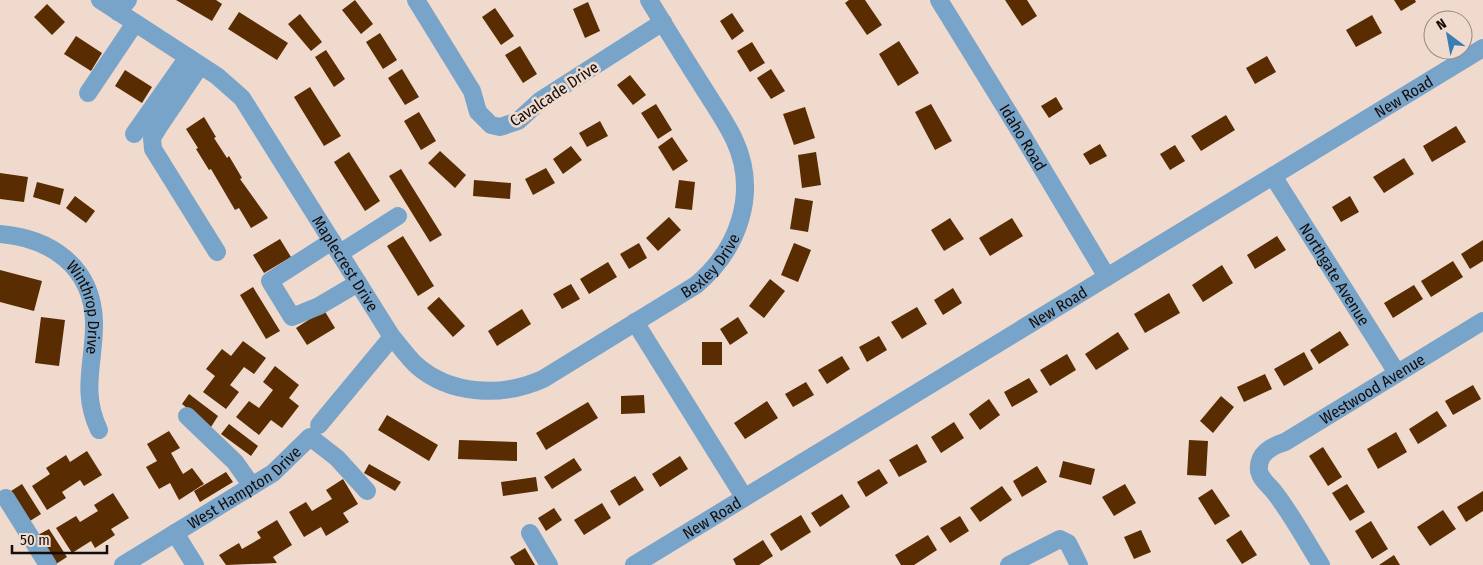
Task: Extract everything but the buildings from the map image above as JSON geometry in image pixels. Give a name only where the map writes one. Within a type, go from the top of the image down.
[{"type":"street","name":"Maplecrest Drive","points":[[100,0],[123,6],[135,23],[194,62],[242,98],[392,337],[415,364],[436,378],[466,389],[498,391],[522,387],[543,379],[635,322]]},
{"type":"street","name":"Cavalcade Drive","points":[[416,0],[472,91],[478,112],[491,125],[500,127],[518,121],[541,100],[663,22]]},
{"type":"street","name":"Bexley Drive","points":[[635,322],[696,284],[717,265],[737,233],[745,198],[744,168],[735,140],[649,0]]},
{"type":"street","name":"Idaho Road","points":[[939,0],[1107,277]]},
{"type":"street","points":[[88,93],[135,23]]},
{"type":"street","name":"New Road","points":[[634,565],[1483,48]]},
{"type":"street","points":[[134,134],[194,62]]},
{"type":"street","points":[[194,62],[152,138],[153,149],[217,252]]},
{"type":"street","name":"Northgate Avenue","points":[[1273,176],[1397,373]]},
{"type":"street","points":[[358,283],[319,306],[292,317],[270,281],[398,216]]},
{"type":"street","name":"Winthrop Drive","points":[[0,234],[20,236],[50,247],[71,264],[79,275],[88,293],[93,311],[88,384],[93,417],[99,430]]},
{"type":"street","name":"Westwood Avenue","points":[[1321,565],[1275,492],[1261,477],[1259,470],[1262,457],[1274,445],[1285,442],[1483,321]]},
{"type":"street","points":[[635,322],[744,498]]},
{"type":"street","name":"West Hampton Drive","points":[[123,565],[273,473],[314,431],[392,337]]},
{"type":"street","points":[[187,416],[235,462],[252,486]]},
{"type":"street","points":[[314,431],[367,491]]},
{"type":"street","points":[[6,498],[48,565]]},
{"type":"street","points":[[175,533],[195,565]]},
{"type":"street","points":[[530,533],[549,565]]},
{"type":"street","points":[[1010,565],[1060,539],[1068,543],[1079,565]]}]
